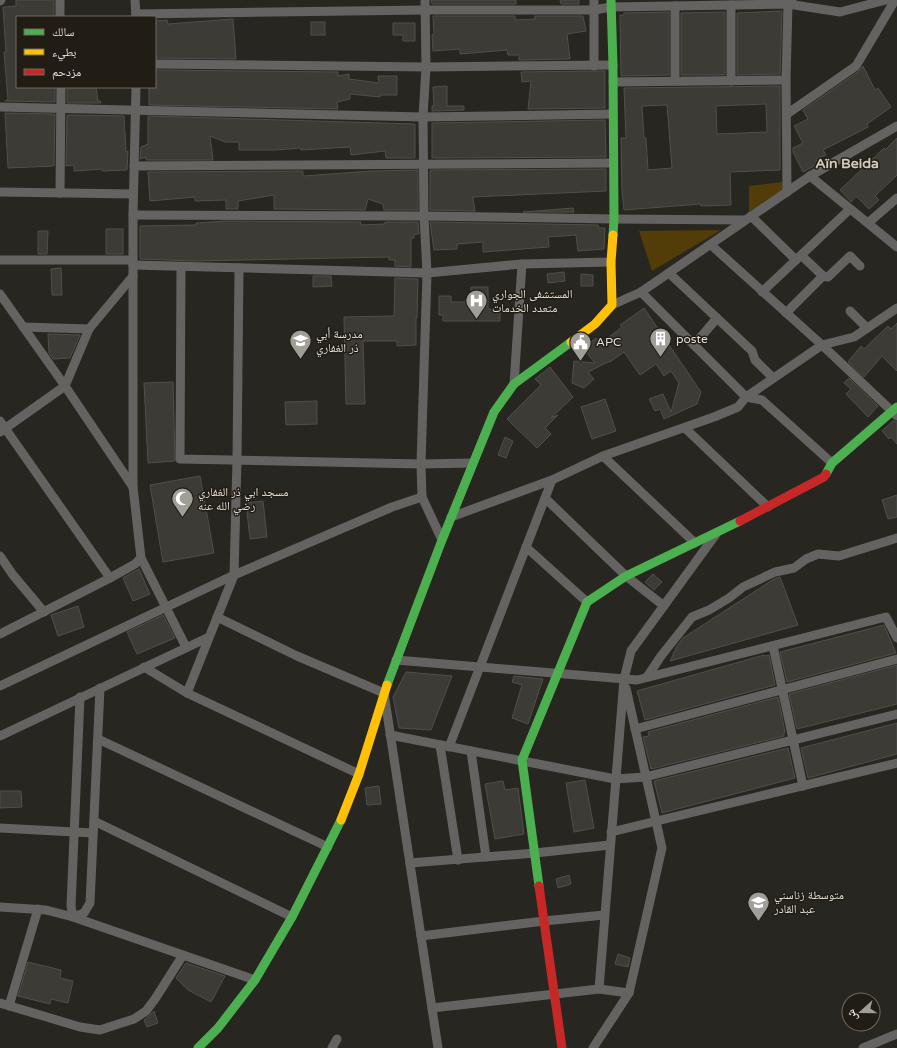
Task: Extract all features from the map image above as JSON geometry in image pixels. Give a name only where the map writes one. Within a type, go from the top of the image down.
[{"type":"street","points":[[60,0],[60,16]]},
{"type":"street","points":[[135,0],[136,16],[425,10],[594,10],[611,3],[674,6],[790,2],[840,12],[886,0]]},
{"type":"street","points":[[425,0],[426,67],[424,117],[424,216],[427,274],[420,464],[422,497],[442,540]]},
{"type":"street","points":[[594,0],[594,66]]},
{"type":"street","points":[[787,114],[856,66],[895,0]]},
{"type":"street","points":[[787,192],[786,80],[790,2]]},
{"type":"street","points":[[611,3],[614,219],[611,262],[612,305]]},
{"type":"street","points":[[731,5],[731,81]]},
{"type":"street","points":[[674,6],[675,81]]},
{"type":"street","points":[[156,64],[426,67],[613,65]]},
{"type":"street","points":[[613,82],[786,80]]},
{"type":"street","points":[[60,193],[61,88]]},
{"type":"street","points":[[136,88],[133,194],[133,487],[141,558],[186,647]]},
{"type":"street","points":[[0,107],[424,117],[613,114]]},
{"type":"street","points":[[198,1048],[218,1028],[255,980],[292,917],[339,825],[359,774],[384,693],[396,660],[451,517],[494,412],[514,384],[596,324],[612,305],[641,292],[810,176],[897,126]]},
{"type":"street","points":[[134,166],[613,163]]},
{"type":"street","points":[[810,176],[897,247]]},
{"type":"street","points":[[0,192],[133,194]]},
{"type":"street","points":[[868,223],[897,198]]},
{"type":"street","points":[[762,292],[850,209]]},
{"type":"street","points":[[133,215],[424,216],[614,219],[748,218],[823,276],[828,277],[850,256],[860,266]]},
{"type":"street","points":[[562,1048],[522,760],[587,602],[626,576],[768,507],[824,477],[832,463],[895,411],[711,245]]},
{"type":"street","points":[[0,260],[133,263],[181,267],[427,274],[522,264],[611,262]]},
{"type":"street","points":[[514,384],[522,264]]},
{"type":"street","points":[[181,267],[180,459],[420,464],[473,462]]},
{"type":"street","points":[[187,693],[234,576],[239,268]]},
{"type":"street","points":[[669,273],[752,351],[754,360],[773,378]]},
{"type":"street","points":[[110,578],[2,427],[65,386],[89,329],[134,276]]},
{"type":"street","points":[[786,313],[823,276]]},
{"type":"street","points":[[641,292],[746,397],[762,400],[832,463]]},
{"type":"street","points":[[0,294],[65,386],[133,487]]},
{"type":"street","points":[[451,517],[552,480],[603,456],[685,428],[738,407],[746,397],[822,345],[854,337],[897,308]]},
{"type":"street","points":[[850,311],[867,328]]},
{"type":"street","points":[[694,345],[717,318]]},
{"type":"street","points":[[23,326],[89,329]]},
{"type":"street","points":[[685,428],[768,507]]},
{"type":"street","points":[[603,456],[695,543]]},
{"type":"street","points":[[458,860],[445,746],[479,667],[552,480]]},
{"type":"street","points":[[0,686],[234,576],[392,507],[422,497]]},
{"type":"street","points":[[545,498],[626,576],[664,606]]},
{"type":"street","points":[[599,988],[624,679],[631,651],[718,532]]},
{"type":"street","points":[[647,677],[660,656],[692,617],[709,610],[743,587],[776,572],[794,568],[806,559],[818,554],[838,556],[897,538]]},
{"type":"street","points":[[526,547],[587,602]]},
{"type":"street","points":[[0,556],[13,575],[44,612]]},
{"type":"street","points":[[0,634],[110,578],[135,564],[141,558]]},
{"type":"street","points":[[217,617],[297,656],[384,693]]},
{"type":"street","points":[[396,660],[637,680],[886,617],[897,638]]},
{"type":"street","points":[[0,736],[209,637]]},
{"type":"street","points":[[773,646],[803,786]]},
{"type":"street","points":[[635,729],[897,659]]},
{"type":"street","points":[[144,667],[187,693],[359,774]]},
{"type":"street","points":[[593,1048],[629,993],[662,848],[624,679]]},
{"type":"street","points":[[73,917],[84,913],[90,903],[100,688]]},
{"type":"street","points":[[384,693],[438,1048]]},
{"type":"street","points":[[73,917],[71,906],[80,698]]},
{"type":"street","points":[[390,735],[616,779],[646,777],[897,714]]},
{"type":"street","points":[[98,739],[328,847]]},
{"type":"street","points":[[471,751],[486,857]]},
{"type":"street","points":[[611,832],[897,763]]},
{"type":"street","points":[[94,821],[292,917]]},
{"type":"street","points":[[0,828],[93,833]]},
{"type":"street","points":[[410,863],[458,860],[610,845]]},
{"type":"street","points":[[0,907],[46,910],[73,917],[255,980]]},
{"type":"street","points":[[38,910],[4,1004],[80,1027],[100,1030],[134,1019],[146,1010],[155,999],[183,955]]},
{"type":"street","points":[[421,936],[604,915]]},
{"type":"street","points":[[432,1008],[599,988],[629,993]]},
{"type":"street","points":[[863,1048],[897,1034]]},
{"type":"street","points":[[332,1048],[337,1039]]},
{"type":"shaded area","points":[[782,182],[783,190],[749,212],[749,186]]},
{"type":"shaded area","points":[[721,230],[652,271],[639,231]]},
{"type":"building","points":[[16,0],[54,0],[54,16],[16,16],[16,88],[55,88],[55,102],[5,101],[8,100],[4,52],[6,52],[3,7],[16,6]]},
{"type":"building","points":[[431,0],[516,0],[516,4],[432,4]]},
{"type":"building","points":[[560,0],[579,0],[579,4],[561,4]]},
{"type":"building","points":[[782,11],[780,74],[737,75],[737,13]]},
{"type":"building","points":[[669,12],[669,75],[621,76],[620,15],[624,15],[624,13]]},
{"type":"building","points":[[725,12],[725,75],[681,75],[681,13]]},
{"type":"building","points":[[433,16],[515,16],[515,20],[535,19],[535,16],[583,16],[586,31],[567,34],[570,59],[519,60],[519,55],[508,55],[507,50],[460,54],[460,49],[433,51]]},
{"type":"building","points":[[233,19],[236,59],[156,58],[156,21],[167,20],[168,24]]},
{"type":"building","points":[[311,22],[325,22],[325,35],[311,35]]},
{"type":"building","points":[[393,23],[415,23],[415,41],[403,41],[403,35],[393,35]]},
{"type":"building","points":[[863,66],[875,90],[878,88],[891,107],[867,124],[868,127],[823,150],[826,155],[816,159],[818,164],[803,172],[793,152],[793,148],[803,143],[794,126],[808,119],[803,110],[859,71]]},
{"type":"building","points":[[156,70],[338,72],[338,76],[349,74],[349,79],[379,83],[378,76],[397,76],[397,95],[380,95],[380,97],[350,94],[350,99],[337,102],[338,109],[149,105],[149,88],[156,88]]},
{"type":"building","points":[[605,71],[605,108],[528,109],[531,81],[522,82],[521,72]]},
{"type":"building","points":[[447,86],[447,106],[464,106],[464,110],[432,111],[432,106],[434,106],[433,87]]},
{"type":"building","points":[[780,86],[780,170],[730,172],[731,205],[701,206],[701,204],[624,210],[621,138],[626,138],[624,88]],"holes":[[[766,104],[767,132],[717,134],[716,106]],[[667,105],[672,168],[648,170],[642,106]]]},
{"type":"building","points":[[67,88],[96,88],[98,101],[101,103],[67,103]]},
{"type":"building","points":[[5,113],[55,114],[54,166],[8,168]]},
{"type":"building","points":[[67,115],[124,116],[126,152],[128,151],[127,170],[102,171],[102,169],[74,171],[74,165],[66,166]]},
{"type":"building","points":[[148,116],[415,124],[415,158],[386,158],[385,151],[351,155],[350,147],[301,150],[301,148],[239,150],[239,142],[225,142],[210,136],[213,160],[146,160],[146,157],[140,159],[141,147],[148,144]]},
{"type":"building","points":[[605,120],[606,157],[432,158],[432,123]]},
{"type":"building","points":[[897,138],[897,175],[875,196],[879,200],[869,209],[856,196],[851,202],[840,190],[884,148],[885,150]]},
{"type":"building","points":[[606,169],[606,191],[473,197],[475,211],[430,210],[430,170]]},
{"type":"building","points":[[418,170],[418,210],[384,210],[383,204],[368,199],[365,210],[274,209],[274,195],[238,201],[238,209],[226,209],[226,200],[195,201],[195,197],[150,201],[148,172],[303,171],[303,176],[371,171]]},
{"type":"building","points":[[573,208],[574,212],[523,212]]},
{"type":"building","points":[[226,221],[361,222],[360,225],[385,224],[385,222],[418,222],[419,234],[414,234],[414,238],[411,238],[411,267],[395,266],[395,260],[389,260],[389,257],[194,261],[140,259],[140,226],[196,225],[196,223]]},
{"type":"building","points":[[430,222],[598,225],[599,228],[605,228],[604,249],[578,251],[576,235],[548,237],[549,247],[483,252],[483,242],[457,244],[457,249],[434,250]]},
{"type":"building","points":[[106,229],[123,229],[123,254],[106,254]]},
{"type":"building","points":[[38,231],[48,231],[47,254],[38,254]]},
{"type":"building","points":[[61,268],[62,295],[52,295],[51,269]]},
{"type":"building","points":[[564,272],[565,281],[548,283],[547,274]]},
{"type":"building","points":[[581,274],[593,275],[593,286],[581,286]]},
{"type":"building","points":[[313,276],[331,276],[332,286],[313,287]]},
{"type":"building","points":[[395,278],[418,279],[416,345],[397,346],[397,341],[363,341],[365,404],[346,404],[344,317],[394,316]]},
{"type":"building","points":[[471,287],[488,287],[488,309],[500,309],[500,321],[443,321],[443,315],[439,315],[439,296],[451,296],[451,302],[471,302]]},
{"type":"building","name":"poste","points":[[644,308],[701,392],[697,404],[664,419],[660,409],[655,411],[649,399],[663,394],[671,412],[679,383],[671,371],[664,376],[656,364],[640,375],[624,352],[610,362],[588,372],[594,379],[584,388],[572,383],[574,361],[595,363],[583,348],[596,338],[600,344],[622,327],[620,325]]},
{"type":"building","points":[[897,323],[897,371],[882,356],[864,377],[848,362],[861,346],[864,349],[888,326],[891,329]]},
{"type":"building","points":[[48,334],[80,335],[70,358],[53,359],[49,353]]},
{"type":"building","points":[[550,367],[573,397],[551,418],[558,415],[545,428],[551,434],[537,448],[507,419],[541,385],[535,379]]},
{"type":"building","points":[[849,378],[878,406],[868,417],[846,394],[851,389],[844,383]]},
{"type":"building","points":[[173,382],[175,461],[148,463],[144,383]]},
{"type":"building","points":[[605,399],[616,431],[592,439],[581,407]]},
{"type":"building","points":[[317,401],[317,424],[286,425],[285,402]]},
{"type":"building","points":[[893,421],[897,422],[897,444],[891,437],[889,439],[882,431]]},
{"type":"building","points":[[505,437],[513,441],[506,458],[498,455]]},
{"type":"building","name":"مسجد ابي ذر الغفاري رضي الله عنه","points":[[200,476],[214,553],[163,562],[150,485]]},
{"type":"building","points":[[897,495],[897,517],[888,519],[882,500]]},
{"type":"building","points":[[263,501],[267,537],[250,539],[246,503]]},
{"type":"building","points":[[139,569],[150,594],[133,601],[123,578]]},
{"type":"building","points":[[653,574],[662,582],[654,590],[645,582]]},
{"type":"building","points":[[780,577],[798,625],[670,661],[677,646],[683,638],[774,579]]},
{"type":"building","points":[[78,606],[84,627],[58,636],[51,615]]},
{"type":"building","points":[[163,615],[175,638],[137,654],[127,632]]},
{"type":"building","points":[[884,625],[896,653],[787,682],[780,652]]},
{"type":"building","points":[[764,655],[769,655],[775,685],[645,720],[637,691]]},
{"type":"building","points":[[897,665],[897,704],[797,729],[789,694]]},
{"type":"building","points":[[406,672],[452,676],[431,730],[399,728],[393,697]]},
{"type":"building","points":[[514,676],[543,679],[528,724],[512,718],[522,685],[512,682]]},
{"type":"building","points":[[778,697],[785,732],[784,736],[651,769],[643,737],[649,736],[648,732]]},
{"type":"building","points":[[897,723],[897,754],[808,778],[801,748]]},
{"type":"building","points":[[788,748],[795,778],[662,813],[654,781]]},
{"type":"building","points":[[585,780],[594,828],[574,832],[566,783]]},
{"type":"building","points":[[503,781],[505,790],[518,788],[524,834],[495,839],[485,784]]},
{"type":"building","points":[[379,786],[381,804],[367,805],[365,788]]},
{"type":"building","points":[[0,791],[21,791],[22,807],[0,808]]},
{"type":"building","points":[[569,875],[571,884],[558,888],[556,879]]},
{"type":"building","points":[[618,954],[630,958],[628,967],[615,964]]},
{"type":"building","points":[[28,962],[61,970],[60,978],[73,981],[68,1003],[51,999],[50,1004],[18,996]]},
{"type":"building","points":[[186,963],[225,976],[211,1002],[188,990],[176,978]]},
{"type":"building","points":[[154,1011],[158,1023],[147,1027],[144,1020]]},
{"type":"traffic: fast","points":[[611,0],[613,65],[613,235]]},
{"type":"traffic: fast","points":[[387,685],[442,540],[494,412],[514,384],[571,342]]},
{"type":"traffic: fast","points":[[826,474],[832,463],[897,407]]},
{"type":"traffic: fast","points":[[539,886],[522,760],[587,602],[626,576],[740,521]]},
{"type":"traffic: fast","points":[[198,1048],[218,1028],[255,980],[292,917],[341,820]]},
{"type":"traffic: slow","points":[[571,342],[595,324],[612,305],[611,262],[613,235]]},
{"type":"traffic: slow","points":[[341,820],[359,774],[387,685]]},
{"type":"traffic: jam","points":[[740,521],[824,477],[826,474]]},
{"type":"traffic: jam","points":[[539,886],[562,1048]]},
{"type":"place","name":"المستشفى الجواري متعدد الخدمات","points":[[477,320]]},
{"type":"place","name":"poste","points":[[660,358]]},
{"type":"place","name":"مدرسة أبي ذر الغفاري","points":[[300,360]]},
{"type":"place","name":"APC","points":[[580,362]]},
{"type":"place","name":"مسجد ابي ذر الغفاري رضي الله عنه","points":[[182,518]]},
{"type":"place","name":"متوسطة زناسني عبد القادر","points":[[758,922]]},
{"type":"district","name":"Aïn Beida","points":[[847,163]]}]
